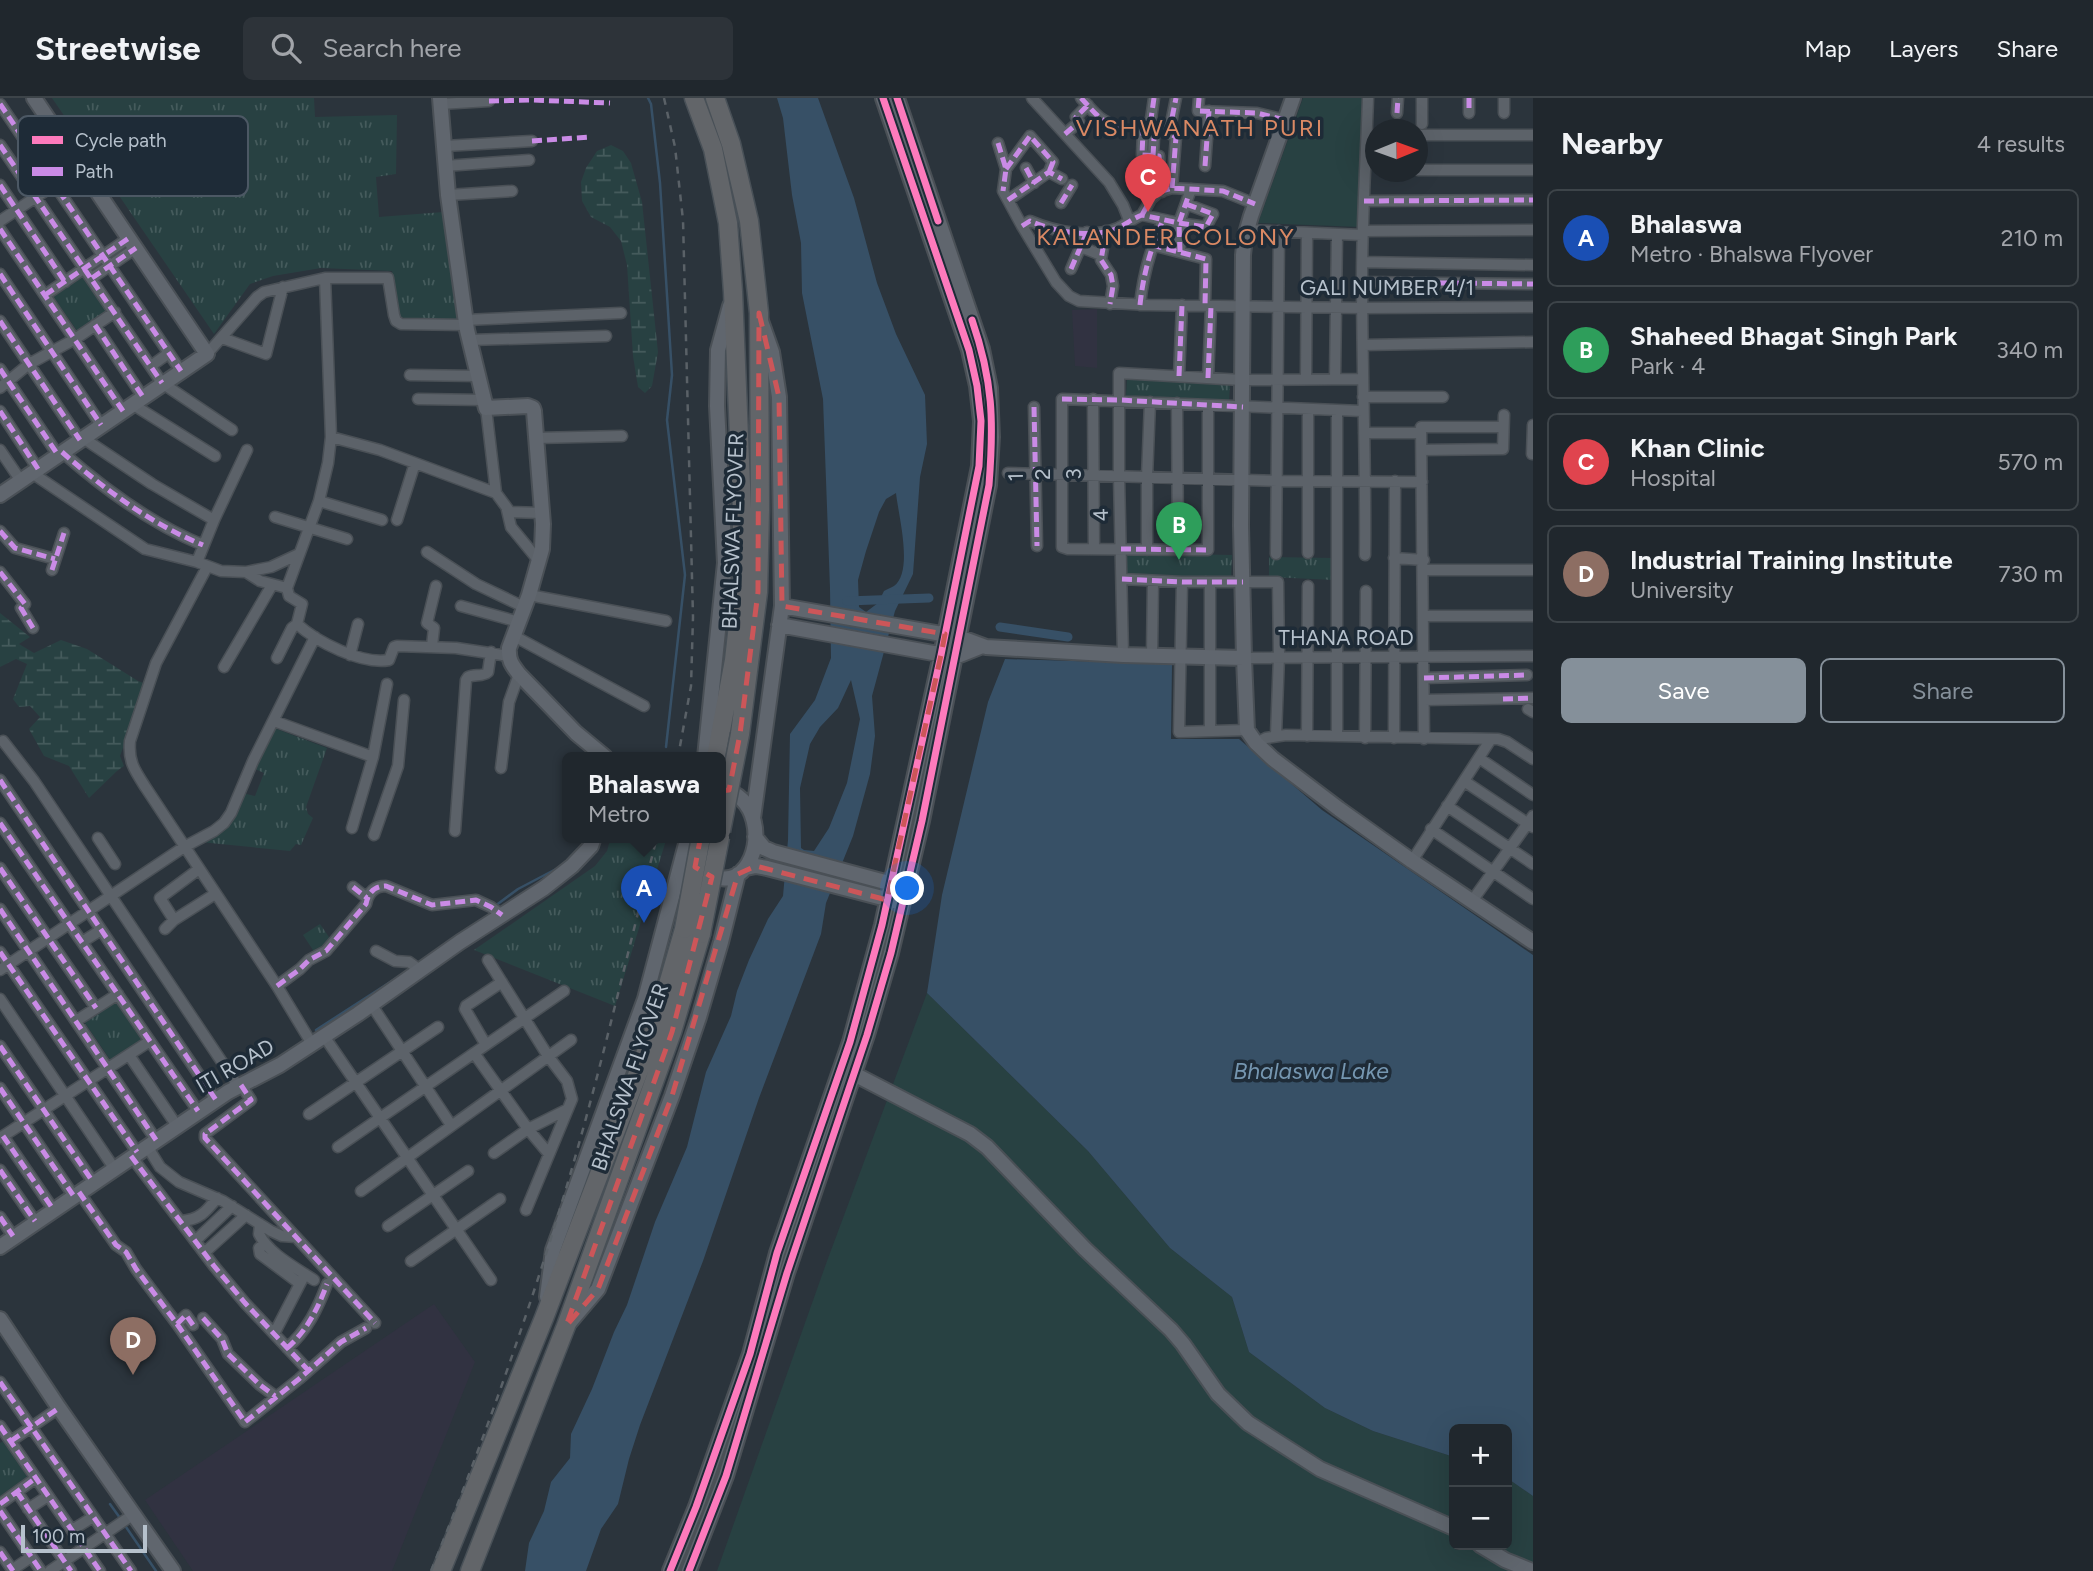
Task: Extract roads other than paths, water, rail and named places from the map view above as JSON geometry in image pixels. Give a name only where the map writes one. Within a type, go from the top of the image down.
[{"type":"highway","name":"BHALSWA FLYOVER","points":[[694,98],[713,149],[728,223],[742,509],[741,589],[734,660],[717,752]]},
{"type":"highway","name":"BHALSWA FLYOVER","points":[[715,98],[731,144],[749,221],[759,313],[758,592],[740,734],[726,805]]},
{"type":"highway","name":"BHALSWA FLYOVER","points":[[470,1571],[566,1326],[672,1031],[692,932],[691,843]]},
{"type":"highway","name":"BHALSWA FLYOVER","points":[[441,1571],[544,1318],[692,932],[718,843]]},
{"type":"street","points":[[34,98],[46,116]]},
{"type":"street","points":[[689,1571],[726,1476],[797,1242],[854,1074],[891,953],[922,821],[979,466],[981,421],[977,386],[963,329],[883,98]]},
{"type":"street","points":[[897,98],[982,349],[990,387],[992,437],[989,485],[952,635]]},
{"type":"street","points":[[1032,98],[1109,182],[1129,220]]},
{"type":"street","points":[[1154,98],[1151,119],[1143,132],[1142,155],[1159,156],[1162,192]]},
{"type":"street","points":[[1172,188],[1176,137],[1169,133],[1176,98]]},
{"type":"street","points":[[1199,98],[1198,111],[1257,113],[1285,120]]},
{"type":"street","points":[[1205,166],[1213,111],[1218,98]]},
{"type":"street","points":[[1293,98],[1255,204],[1243,255],[1242,480],[1247,730],[1256,743],[1292,773],[1412,861],[1533,942]]},
{"type":"street","points":[[1368,98],[1370,119]]},
{"type":"street","points":[[1398,98],[1398,113]]},
{"type":"street","points":[[1422,98],[1422,119]]},
{"type":"street","points":[[1469,98],[1469,113]]},
{"type":"street","points":[[1504,98],[1504,113]]},
{"type":"street","points":[[489,101],[440,101],[448,195],[466,323],[485,404],[496,493],[507,510],[511,527],[539,561]]},
{"type":"street","points":[[1065,134],[1079,122],[1076,117],[1085,102],[1096,117],[1121,128]]},
{"type":"street","points":[[0,104],[18,130]]},
{"type":"street","points":[[1428,135],[1533,135]]},
{"type":"street","points":[[998,143],[1006,169],[1006,196],[1034,183],[1049,172],[1053,162],[1030,136],[1006,169]]},
{"type":"street","points":[[1153,156],[1154,138]]},
{"type":"street","points":[[445,146],[532,141]]},
{"type":"street","points":[[0,145],[18,171]]},
{"type":"street","points":[[445,166],[529,160]]},
{"type":"street","points":[[1026,168],[1034,183]]},
{"type":"street","points":[[1428,170],[1533,170]]},
{"type":"street","points":[[1049,172],[1067,182],[1062,203]]},
{"type":"street","points":[[1365,555],[1362,233],[1368,182]]},
{"type":"street","points":[[0,185],[65,282]]},
{"type":"street","points":[[1142,215],[1152,199],[1172,188],[1223,191],[1255,204]]},
{"type":"street","points":[[1180,252],[1179,223],[1191,189]]},
{"type":"street","points":[[448,195],[512,191]]},
{"type":"street","points":[[63,196],[181,371]]},
{"type":"street","points":[[100,196],[207,354]]},
{"type":"street","name":"GALI NUMBER 4/1","points":[[1006,196],[1056,282],[1069,296],[1079,301],[1140,305],[1336,308],[1533,307]]},
{"type":"street","points":[[0,221],[36,197],[162,383],[232,430]]},
{"type":"street","points":[[1364,201],[1533,200]]},
{"type":"street","points":[[1022,226],[1030,221],[1057,230],[1087,232],[1118,228],[1142,215],[1206,227],[1213,214],[1186,204]]},
{"type":"street","points":[[1140,305],[1152,245],[1163,220]]},
{"type":"street","points":[[0,229],[75,339],[133,404],[215,456]]},
{"type":"street","points":[[1106,230],[1101,255],[1102,264],[1111,275],[1113,286],[1110,304]]},
{"type":"street","points":[[1247,230],[1337,234],[1533,230]]},
{"type":"street","points":[[1276,554],[1279,231]]},
{"type":"street","points":[[1071,269],[1087,232]]},
{"type":"street","points":[[1306,379],[1307,233]]},
{"type":"street","points":[[1335,379],[1337,234]]},
{"type":"street","points":[[45,295],[103,256],[132,243]]},
{"type":"street","points":[[92,278],[110,266],[132,243]]},
{"type":"street","points":[[1152,245],[1206,259],[1208,378]]},
{"type":"street","points":[[1081,247],[1101,255]]},
{"type":"street","points":[[1362,262],[1533,265]]},
{"type":"street","points":[[0,274],[101,425]]},
{"type":"street","points":[[277,658],[292,628],[297,624],[303,604],[289,596],[287,588],[319,501],[331,437],[325,278]]},
{"type":"street","points":[[0,495],[207,354],[264,292],[325,278],[388,278],[394,315],[396,321],[401,324],[466,323],[621,313]]},
{"type":"street","points":[[1362,282],[1533,284]]},
{"type":"street","points":[[222,338],[267,354],[284,287]]},
{"type":"street","points":[[706,752],[725,563],[717,405],[718,350],[733,292]]},
{"type":"street","points":[[1182,305],[1179,376],[1242,380],[1363,379]]},
{"type":"street","points":[[4,384],[29,364],[75,339],[115,312]]},
{"type":"street","points":[[753,818],[782,606],[779,397],[772,352],[759,313]]},
{"type":"street","points":[[0,321],[82,439],[214,520]]},
{"type":"street","points":[[95,325],[133,404]]},
{"type":"street","points":[[470,340],[606,336]]},
{"type":"street","points":[[1363,345],[1533,342]]},
{"type":"street","points":[[150,366],[169,353]]},
{"type":"street","points":[[0,369],[4,384],[60,454],[102,486],[169,528],[203,545]]},
{"type":"street","name":"4","points":[[1123,655],[1119,373],[1179,376]]},
{"type":"street","points":[[410,375],[479,376]]},
{"type":"street","points":[[1363,397],[1443,397]]},
{"type":"street","points":[[418,399],[531,407],[534,411],[543,535],[539,561],[509,656],[511,664],[519,674],[576,733],[599,752]]},
{"type":"street","name":"2","points":[[1093,399],[1062,399],[1061,536],[1064,549],[1094,549]]},
{"type":"street","points":[[1093,399],[1363,411]]},
{"type":"street","name":"3","points":[[1093,399],[1094,549]]},
{"type":"street","points":[[1147,550],[1150,402]]},
{"type":"street","points":[[1177,403],[1178,550]]},
{"type":"street","points":[[1094,549],[1208,550],[1208,405]]},
{"type":"street","name":"1","points":[[1034,407],[1037,546]]},
{"type":"street","points":[[1308,409],[1308,553]]},
{"type":"street","points":[[1337,410],[1337,736]]},
{"type":"street","points":[[0,411],[30,474]]},
{"type":"street","points":[[1422,450],[1503,449],[1504,415]]},
{"type":"street","points":[[1532,454],[1533,425]]},
{"type":"street","points":[[1424,616],[1421,427],[1503,427]]},
{"type":"street","points":[[1364,433],[1421,432]]},
{"type":"street","points":[[536,438],[622,436]]},
{"type":"street","points":[[331,437],[362,445],[496,493]]},
{"type":"street","points":[[0,450],[30,474],[145,550],[197,562],[207,567],[246,572],[271,567],[299,554]]},
{"type":"street","points":[[197,562],[247,450]]},
{"type":"street","points":[[397,520],[415,463]]},
{"type":"street","points":[[1008,473],[1093,477],[1422,482]]},
{"type":"street","points":[[1394,738],[1395,481]]},
{"type":"street","points":[[319,501],[382,520]]},
{"type":"street","points":[[507,510],[512,513],[542,513]]},
{"type":"street","points":[[275,517],[347,539]]},
{"type":"street","points":[[0,531],[15,548],[55,559]]},
{"type":"street","points":[[52,570],[64,533]]},
{"type":"street","points":[[427,552],[476,584],[527,601],[666,621]]},
{"type":"street","points":[[1394,558],[1424,565],[1533,570]]},
{"type":"street","points":[[207,567],[154,667],[130,741],[132,766],[278,986],[318,1040],[356,1083],[491,1280]]},
{"type":"street","points":[[0,572],[25,604],[21,608],[33,628]]},
{"type":"street","points":[[246,572],[260,581],[287,588]]},
{"type":"street","points":[[1122,579],[1278,582],[1276,735]]},
{"type":"street","points":[[1152,655],[1153,581]]},
{"type":"street","points":[[1182,582],[1179,732],[1247,730]]},
{"type":"street","points":[[1210,582],[1210,731]]},
{"type":"street","points":[[224,667],[272,585]]},
{"type":"street","points":[[432,646],[434,628],[427,623],[436,586]]},
{"type":"street","points":[[1307,736],[1308,586]]},
{"type":"street","points":[[1365,738],[1366,591]]},
{"type":"street","points":[[461,606],[517,629],[643,706]]},
{"type":"street","points":[[782,606],[952,635],[980,647]]},
{"type":"street","name":"THANA ROAD","points":[[1244,658],[1424,658],[1424,616],[1533,616]]},
{"type":"street","points":[[297,624],[316,637],[368,660],[385,661],[391,657],[395,646],[432,646],[509,656]]},
{"type":"street","points":[[350,654],[358,624]]},
{"type":"street","points":[[779,625],[948,656],[980,647],[1244,658]]},
{"type":"street","points":[[4,967],[184,847],[224,824],[316,637]]},
{"type":"street","points":[[455,831],[466,680],[468,677],[488,672],[491,652]]},
{"type":"street","points":[[670,1571],[696,1507],[750,1354],[782,1237],[850,1042],[948,656]]},
{"type":"street","points":[[1424,739],[1424,658],[1533,656]]},
{"type":"street","points":[[501,768],[509,702],[519,674]]},
{"type":"street","points":[[1424,678],[1527,675]]},
{"type":"street","points":[[352,828],[373,757],[387,684]]},
{"type":"street","points":[[1424,700],[1533,698]]},
{"type":"street","points":[[374,835],[398,766],[404,700]]},
{"type":"street","points":[[274,721],[373,757]]},
{"type":"street","points":[[1256,743],[1276,735],[1492,739],[1507,742],[1533,759]]},
{"type":"street","points":[[1412,861],[1492,739]]},
{"type":"street","points":[[0,1088],[76,1194],[116,1245],[126,1252],[245,1422],[341,1342],[370,1326],[296,1237],[204,1136],[251,1100],[4,741]]},
{"type":"street","points":[[1479,758],[1533,794]]},
{"type":"street","points":[[0,780],[216,1100]]},
{"type":"street","points":[[1464,781],[1531,822],[1472,901]]},
{"type":"street","points":[[566,1326],[598,1289],[672,1096],[699,1017],[742,871],[753,848],[755,837],[751,810],[740,797],[726,791]]},
{"type":"street","points":[[1447,806],[1533,864]]},
{"type":"street","points":[[0,823],[198,1111]]},
{"type":"street","points":[[1431,829],[1533,899]]},
{"type":"street","points":[[755,837],[764,848],[773,852],[906,888]]},
{"type":"street","points":[[98,838],[116,863]]},
{"type":"street","name":"ITI ROAD","points":[[0,1247],[198,1111],[280,1065],[544,888],[572,866],[592,843]]},
{"type":"street","points":[[544,1318],[553,1250],[645,999],[690,843]]},
{"type":"street","points":[[691,843],[691,860],[703,873],[720,878],[756,866],[902,904]]},
{"type":"street","points":[[0,869],[96,1008]]},
{"type":"street","points":[[174,920],[160,898],[199,869]]},
{"type":"street","points":[[278,986],[309,960],[326,951],[366,904],[373,890],[379,886],[386,886],[432,905],[482,901],[497,918]]},
{"type":"street","points":[[353,887],[367,898]]},
{"type":"street","points":[[165,929],[174,920],[215,894]]},
{"type":"street","points":[[0,909],[108,1069],[143,1148],[181,1221],[204,1253],[308,1370]]},
{"type":"street","points":[[82,942],[101,930]]},
{"type":"street","points":[[309,960],[315,948]]},
{"type":"street","points":[[376,951],[395,961],[409,962],[419,970]]},
{"type":"street","points":[[0,952],[4,967],[87,1081],[168,1175],[232,1206],[282,1236],[296,1237]]},
{"type":"street","points":[[488,960],[548,1056],[567,1081],[572,1099],[526,1210]]},
{"type":"street","points":[[486,1045],[465,1009],[502,982]]},
{"type":"street","points":[[338,1147],[564,992]]},
{"type":"street","points":[[76,1021],[118,994]]},
{"type":"street","points":[[0,999],[114,1168]]},
{"type":"street","points":[[372,1004],[451,1125]]},
{"type":"street","points":[[309,1114],[438,1027]]},
{"type":"street","points":[[361,1191],[570,1040]]},
{"type":"street","points":[[53,1209],[2,1137],[150,1041]]},
{"type":"street","points":[[0,1046],[93,1182]]},
{"type":"street","points":[[474,1053],[549,1154]]},
{"type":"street","points":[[129,1055],[177,1126]]},
{"type":"street","points":[[854,1074],[970,1134],[987,1147],[1084,1250],[1171,1330],[1218,1394],[1248,1423],[1320,1469],[1449,1526]]},
{"type":"street","points":[[494,1153],[528,1129],[568,1108]]},
{"type":"street","points":[[0,1170],[35,1221]]},
{"type":"street","points":[[388,1226],[468,1171]]},
{"type":"street","points":[[181,1221],[204,1214],[217,1198]]},
{"type":"street","points":[[411,1261],[500,1199]]},
{"type":"street","points":[[195,1241],[232,1206]]},
{"type":"street","points":[[204,1253],[246,1215]]},
{"type":"street","points":[[0,1217],[13,1236]]},
{"type":"street","points":[[260,1224],[259,1234],[265,1243],[259,1248],[260,1254],[306,1279],[274,1334]]},
{"type":"street","points":[[782,1237],[797,1242]]},
{"type":"street","points":[[288,1348],[303,1332],[319,1305],[327,1284]]},
{"type":"street","points":[[177,1324],[186,1315],[193,1325]]},
{"type":"street","points":[[204,1318],[222,1339],[228,1354],[275,1396]]},
{"type":"street","points":[[2,1326],[173,1571]]},
{"type":"street","points":[[0,1382],[131,1571]]},
{"type":"street","points":[[59,1408],[31,1428],[4,1435],[100,1571]]},
{"type":"street","points":[[0,1504],[36,1478]]},
{"type":"street","points":[[17,1492],[71,1571]]},
{"type":"street","points":[[28,1508],[48,1496]]},
{"type":"street","points":[[0,1511],[41,1571]]},
{"type":"street","points":[[50,1571],[134,1514]]},
{"type":"street","points":[[72,1530],[93,1517]]},
{"type":"street","points":[[1488,1550],[1504,1560],[1532,1571]]},
{"type":"street","points":[[0,1552],[13,1570],[31,1557]]},
{"type":"water","points":[[777,98],[818,98],[854,198],[877,283],[896,334],[925,395],[927,444],[920,477],[913,574],[895,611],[872,696],[875,736],[870,774],[853,836],[826,903],[821,934],[759,1098],[703,1261],[640,1425],[618,1504],[601,1529],[586,1571],[525,1571],[529,1543],[544,1511],[551,1482],[570,1458],[571,1434],[627,1305],[655,1222],[687,1147],[706,1072],[731,1016],[749,960],[768,919],[783,896],[788,840],[790,734],[815,700],[831,658],[823,399],[802,293],[801,243],[783,118]],"holes":[[[896,493],[903,542],[903,569],[894,586],[884,591],[878,603],[866,612],[859,607],[858,580],[879,512],[886,499]],[[851,680],[860,719],[847,783],[829,828],[814,851],[804,850],[801,848],[800,788],[810,744],[820,727],[838,708]]]},
{"type":"water","name":"Bhalaswa Lake","points":[[1005,659],[1172,664],[1171,739],[1239,739],[1322,810],[1533,955],[1533,1496],[1512,1481],[1512,1424],[1449,1424],[1449,1455],[1373,1431],[1325,1408],[1249,1352],[1232,1297],[1170,1248],[1088,1151],[927,993],[942,895],[988,702]]},
{"type":"waterway","points":[[648,98],[651,104],[660,183],[672,375],[667,420],[685,575],[666,747]]},
{"type":"waterway","points":[[847,601],[929,598]]},
{"type":"waterway","points":[[1000,627],[1068,637]]},
{"type":"waterway","points":[[495,906],[518,889],[558,868]]},
{"type":"waterway","points":[[316,1030],[398,977]]},
{"type":"waterway","points":[[110,1504],[120,1518]]},
{"type":"waterway","points":[[124,1524],[156,1571]]},
{"type":"railway","points":[[664,98],[675,147],[683,220],[693,617],[691,686],[679,752]]},
{"type":"railway","points":[[431,1571],[499,1393],[559,1212],[598,1072],[655,843]]},
{"type":"place","name":"Khan Clinic","points":[[1148,212]]},
{"type":"place","name":"Shaheed Bhagat Singh Park","points":[[1179,560]]},
{"type":"place","name":"Bhalaswa","points":[[644,923]]},
{"type":"place","name":"Industrial Training Institute","points":[[133,1375]]},
{"type":"district","name":"VISHWANATH PURI","points":[[1200,128]]},
{"type":"district","name":"KALANDER COLONY","points":[[1166,237]]}]
